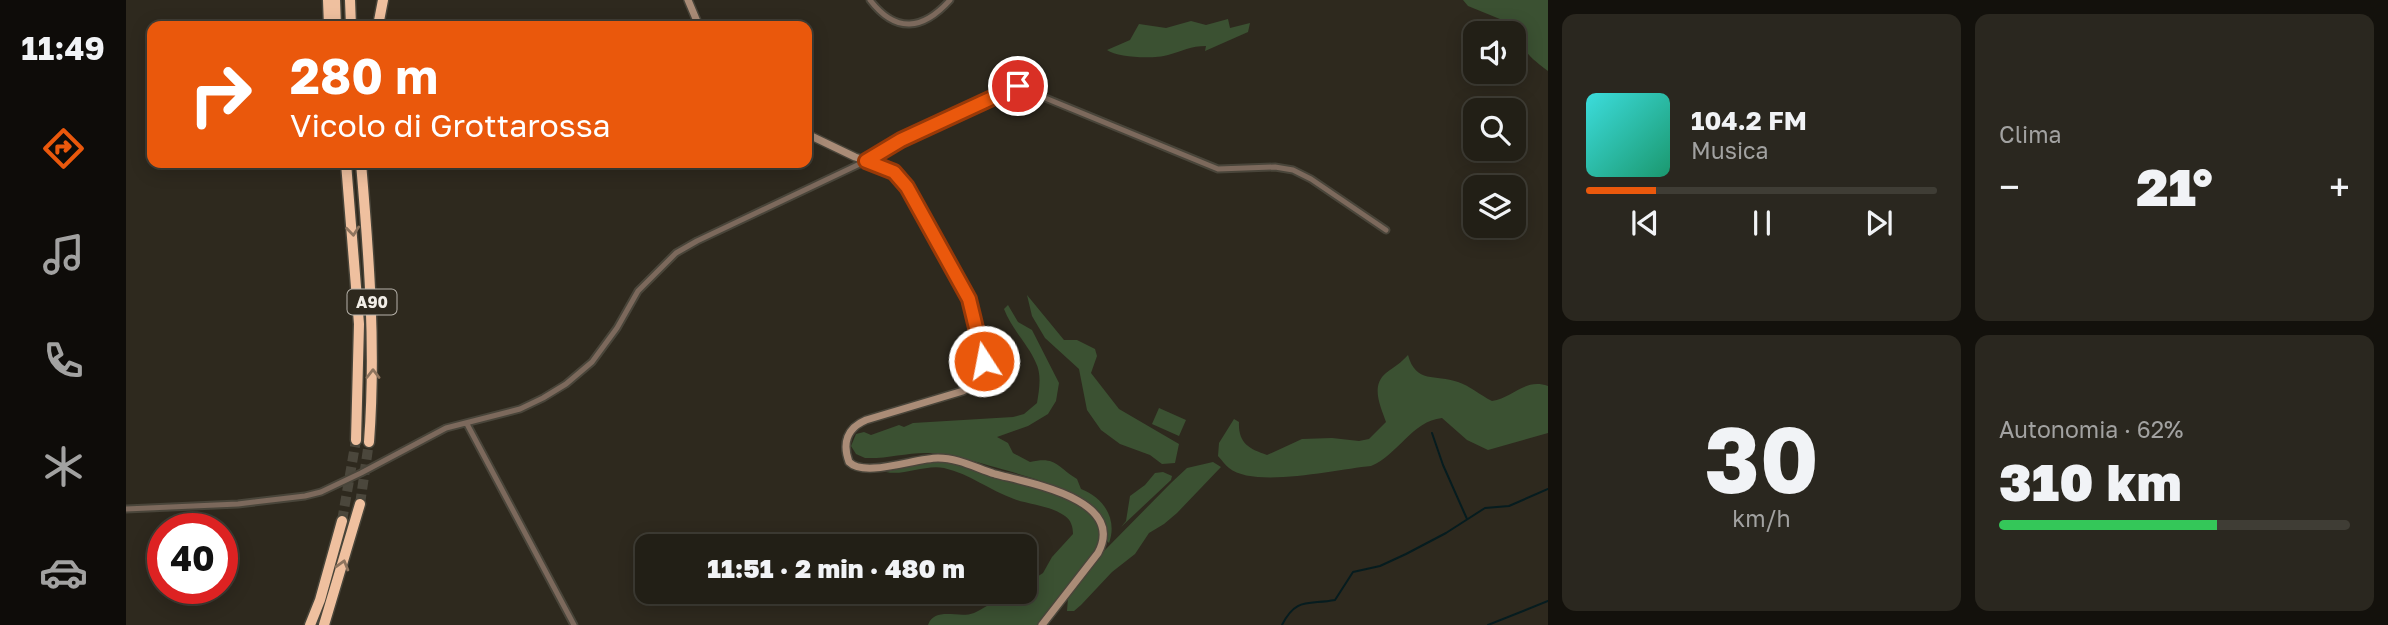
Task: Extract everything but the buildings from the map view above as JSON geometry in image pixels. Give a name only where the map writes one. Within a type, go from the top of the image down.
[{"type":"highway","points":[[328,0],[329,21]]},
{"type":"highway","points":[[335,0],[336,21]]},
{"type":"highway","points":[[350,0],[351,21]]},
{"type":"highway","points":[[379,21],[383,0]]},
{"type":"highway","name":"A90","points":[[347,168],[359,324],[356,440]]},
{"type":"highway","name":"A90","points":[[362,168],[372,300],[373,385],[369,442]]},
{"type":"highway","points":[[324,625],[360,504]]},
{"type":"highway","points":[[310,625],[320,600],[342,521]]},
{"type":"street","points":[[688,0],[697,21]]},
{"type":"street","points":[[870,0],[887,18],[914,24],[934,16],[950,0]]},
{"type":"street","points":[[126,509],[238,504],[306,496],[361,473],[446,428],[531,403],[554,392],[579,374],[606,345],[638,291],[676,253],[866,161],[901,140],[1016,86],[1217,169],[1226,171],[1275,167],[1293,170],[1311,179],[1386,230]]},
{"type":"street","points":[[812,136],[894,172],[907,187],[969,299],[984,361],[979,379],[963,391],[858,423],[848,434],[845,443],[849,462],[860,469],[871,469],[916,460],[940,458],[961,461],[1054,489],[1092,512],[1100,519],[1104,531],[1101,549],[1042,625]]},
{"type":"street","points":[[467,424],[574,625]]},
{"type":"green space","points":[[1463,0],[1548,0],[1548,71],[1526,50],[1526,21],[1505,21],[1468,6]]},
{"type":"green space","points":[[1228,19],[1230,28],[1250,23],[1248,32],[1205,51],[1206,46],[1201,46],[1162,56],[1145,57],[1119,55],[1107,50],[1130,40],[1139,24],[1166,28],[1191,21],[1206,25]]},
{"type":"green space","points":[[1027,295],[1064,340],[1077,340],[1095,349],[1097,356],[1091,373],[1119,409],[1179,444],[1175,463],[1162,464],[1150,455],[1120,444],[1101,430],[1087,410],[1079,369],[1045,338],[1032,316]]},
{"type":"green space","points":[[1008,305],[1018,322],[1032,330],[1059,383],[1056,401],[1048,414],[1028,426],[997,437],[1008,443],[1013,453],[1030,462],[1051,461],[1077,479],[1081,489],[1096,497],[1107,510],[1112,526],[1109,543],[1106,540],[1105,525],[1097,512],[1084,501],[1048,483],[947,455],[922,453],[865,458],[856,454],[851,446],[856,434],[864,432],[871,435],[913,423],[1013,417],[1024,414],[1037,403],[1040,383],[1038,368],[1007,317],[1004,309]]},
{"type":"green space","points":[[1408,355],[1421,374],[1458,382],[1492,401],[1525,386],[1548,386],[1548,433],[1488,450],[1467,440],[1442,418],[1422,425],[1381,461],[1371,466],[1297,476],[1257,477],[1241,474],[1229,468],[1218,456],[1219,443],[1234,419],[1239,422],[1240,435],[1246,444],[1267,455],[1302,439],[1369,439],[1386,422],[1378,397],[1381,378]]},
{"type":"green space","points":[[1159,408],[1186,420],[1179,436],[1152,424]]},
{"type":"green space","points":[[936,459],[976,468],[1045,489],[1077,502],[1098,522],[1100,536],[1094,552],[1037,625],[928,625],[936,616],[974,613],[990,604],[1037,604],[1037,577],[1073,534],[1072,526],[1059,512],[1014,499],[944,468],[886,472]]},
{"type":"green space","points":[[1213,462],[1221,467],[1177,513],[1149,533],[1135,554],[1112,572],[1081,605],[1074,611],[1067,611],[1068,598],[1102,553],[1187,468]]},
{"type":"green space","points":[[1163,472],[1172,476],[1171,480],[1121,527],[1126,521],[1130,496],[1155,473]]},
{"type":"waterway","points":[[1432,433],[1467,519]]},
{"type":"waterway","points":[[1282,625],[1298,606],[1335,600],[1353,572],[1380,566],[1406,554],[1485,508],[1509,506],[1548,489]]},
{"type":"waterway","points":[[1488,625],[1548,601]]},
{"type":"tunnel","points":[[342,521],[356,440]]},
{"type":"tunnel","points":[[360,504],[369,442]]},
{"type":"route","points":[[984,361],[969,299],[907,187],[894,172],[866,161],[901,140],[1018,86]]}]
